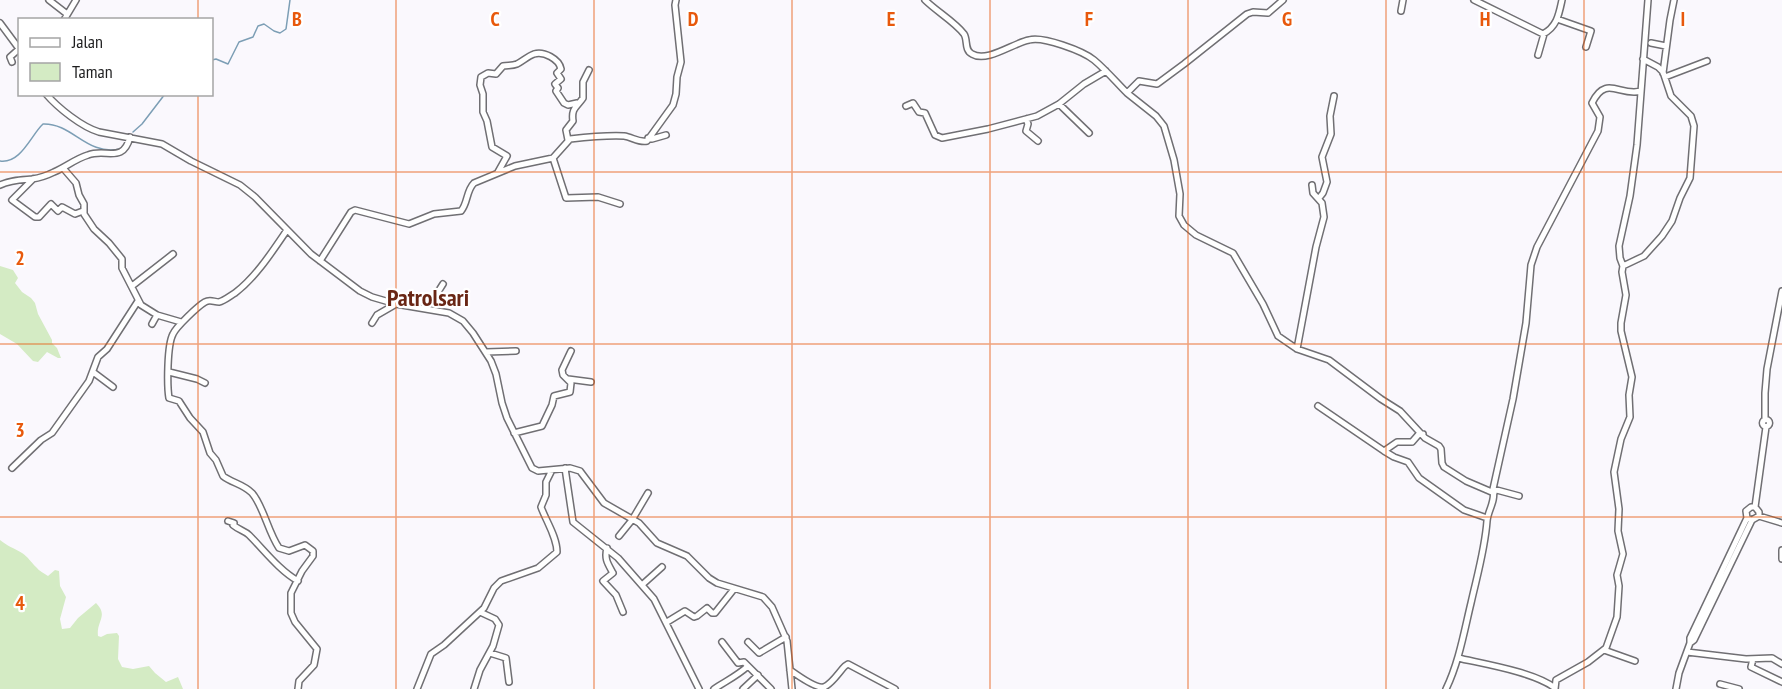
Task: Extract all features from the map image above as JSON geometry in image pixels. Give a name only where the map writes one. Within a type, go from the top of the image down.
[{"type":"street","points":[[49,0],[66,17],[76,0]]},
{"type":"street","points":[[320,261],[351,212],[355,210],[411,224],[434,214],[461,210],[465,207],[471,186],[497,173],[527,163],[553,158],[568,140],[619,136],[631,137],[644,142],[673,105],[675,99],[681,62],[676,0]]},
{"type":"street","points":[[925,0],[964,34],[968,51],[971,54],[990,55],[1029,39],[1037,39],[1090,57],[1127,93],[1156,116],[1164,126],[1175,162],[1180,194],[1179,216],[1184,225],[1196,235],[1233,253],[1263,303],[1278,336],[1297,349],[1329,360],[1400,411],[1425,438],[1439,446],[1444,466],[1466,481],[1493,491],[1519,496]]},
{"type":"street","points":[[1127,93],[1139,81],[1156,84],[1247,14],[1268,13],[1283,0]]},
{"type":"street","points":[[1401,10],[1403,0]]},
{"type":"street","points":[[1474,0],[1544,34]]},
{"type":"street","points":[[1538,55],[1544,34],[1557,19],[1562,0]]},
{"type":"street","points":[[1458,658],[1540,680],[1555,689],[1556,680],[1604,650],[1611,635],[1619,607],[1617,575],[1623,554],[1617,531],[1618,509],[1614,472],[1621,439],[1627,427],[1632,377],[1621,331],[1626,295],[1619,246],[1629,204],[1635,159],[1648,0]]},
{"type":"street","points":[[1664,75],[1666,46],[1674,0]]},
{"type":"street","points":[[1557,19],[1591,31],[1586,47]]},
{"type":"street","points":[[0,22],[18,49]]},
{"type":"street","points":[[1651,43],[1666,46]]},
{"type":"street","points":[[12,62],[10,57],[18,51]]},
{"type":"street","points":[[497,173],[507,156],[492,147],[483,112],[483,94],[480,86],[482,77],[488,73],[496,74],[503,66],[516,64],[536,54],[544,54],[556,60],[560,65],[561,69],[557,73],[561,79],[555,84],[561,101],[568,105],[577,103]]},
{"type":"street","points":[[1623,266],[1644,256],[1662,236],[1672,220],[1690,178],[1694,123],[1691,116],[1671,96],[1664,75],[1658,67],[1643,59]]},
{"type":"street","points":[[1664,75],[1707,61]]},
{"type":"street","points":[[568,140],[566,130],[573,121],[572,113],[577,103],[583,98],[584,81],[589,70]]},
{"type":"street","points":[[906,106],[913,103],[919,112],[925,113],[935,135],[942,138],[1043,114],[1106,71]]},
{"type":"street","points":[[1446,689],[1458,658],[1481,564],[1488,528],[1487,519],[1513,399],[1526,323],[1531,265],[1537,247],[1598,131],[1600,117],[1592,103],[1597,95],[1611,87],[1627,92],[1641,91]]},
{"type":"street","points":[[48,96],[63,110],[90,128],[127,140],[162,144],[240,185],[255,196],[306,249],[366,294],[379,300],[449,313],[459,318],[473,333],[494,368],[502,403],[532,468],[538,471],[565,468],[580,471],[606,505],[642,526],[657,543],[682,553],[717,583],[764,597],[772,607],[786,638],[792,689]]},
{"type":"street","points":[[1319,198],[1328,182],[1322,157],[1331,134],[1330,116],[1334,96]]},
{"type":"street","points":[[1059,104],[1089,133]]},
{"type":"street","points":[[1026,119],[1028,124],[1026,130],[1038,141]]},
{"type":"street","points":[[648,138],[666,135]]},
{"type":"street","points":[[0,185],[11,181],[33,179],[63,168],[74,160],[90,154],[122,152],[127,140]]},
{"type":"street","points":[[553,158],[566,198],[598,197],[620,204]]},
{"type":"street","points":[[63,168],[76,183],[84,204],[83,211],[94,229],[121,257],[122,268],[138,301],[145,309],[157,315],[181,322]]},
{"type":"street","points":[[33,179],[12,200],[35,218],[39,217],[51,204],[58,211],[62,207],[75,214],[83,211]]},
{"type":"street","points":[[1297,349],[1324,216],[1324,209],[1319,198],[1313,193],[1312,185]]},
{"type":"street","points":[[287,230],[270,255],[245,284],[224,300],[217,302],[210,300],[204,303],[181,322],[171,338],[169,398],[180,401],[190,418],[203,432],[210,453],[224,477],[243,485],[256,498],[271,536],[279,548],[289,551],[305,545],[313,551],[313,556],[302,571],[291,595],[292,616],[317,650],[314,665],[299,681],[298,689]]},
{"type":"street","points":[[132,286],[173,254]]},
{"type":"street","points":[[415,307],[418,300],[428,302],[432,300],[443,284]]},
{"type":"street","points":[[1759,516],[1758,509],[1755,507],[1765,423],[1766,375],[1782,291]]},
{"type":"street","points":[[12,468],[52,433],[93,372],[98,357],[107,349],[138,301]]},
{"type":"street","points":[[372,323],[377,315],[396,304]]},
{"type":"street","points":[[152,324],[157,315]]},
{"type":"street","points":[[486,352],[516,351]]},
{"type":"street","points":[[514,433],[543,425],[553,397],[568,393],[571,383],[563,375],[562,370],[571,351]]},
{"type":"street","points":[[93,372],[113,387]]},
{"type":"street","points":[[169,372],[205,383]]},
{"type":"street","points":[[568,379],[591,382]]},
{"type":"street","points":[[1318,406],[1384,451],[1408,462],[1419,478],[1464,510],[1487,519]]},
{"type":"street","points":[[1384,451],[1397,442],[1412,442],[1419,434],[1423,434]]},
{"type":"street","points":[[565,468],[573,522],[618,558],[654,599],[699,689]]},
{"type":"street","points":[[417,689],[431,654],[484,608],[494,588],[501,581],[538,568],[557,550],[551,528],[541,507],[546,495],[546,482],[552,470]]},
{"type":"street","points":[[619,536],[632,520],[648,493]]},
{"type":"street","points":[[1750,519],[1746,511],[1755,507]]},
{"type":"street","points":[[1676,689],[1690,643],[1694,640],[1750,519],[1759,516],[1782,523]]},
{"type":"street","points":[[228,521],[234,523],[233,525],[240,531],[248,534],[277,566],[297,581]]},
{"type":"street","points":[[607,548],[606,561],[613,573],[603,581],[616,596],[623,612]]},
{"type":"street","points":[[1782,550],[1782,559]]},
{"type":"street","points":[[642,584],[662,567]]},
{"type":"street","points":[[667,622],[685,611],[694,617],[707,608],[715,613],[734,589]]},
{"type":"street","points":[[474,689],[480,670],[490,653],[499,625],[495,619],[480,612]]},
{"type":"street","points":[[748,642],[759,653],[786,638]]},
{"type":"street","points":[[723,642],[738,663],[744,662],[771,689]]},
{"type":"street","points":[[1604,650],[1635,661]]},
{"type":"street","points":[[1687,652],[1754,659],[1772,658],[1782,664]]},
{"type":"street","points":[[490,653],[506,658],[509,682]]},
{"type":"street","points":[[1754,659],[1751,667],[1782,682]]},
{"type":"street","points":[[790,670],[816,686],[822,687],[849,664],[894,689]]},
{"type":"street","points":[[714,689],[734,679],[748,666]]},
{"type":"street","points":[[744,689],[758,675]]},
{"type":"street","points":[[1720,684],[1739,689]]},
{"type":"green space","points":[[0,266],[13,270],[18,278],[15,283],[35,303],[38,314],[61,358],[47,352],[38,362],[33,361],[17,344],[0,334]]},
{"type":"green space","points":[[0,540],[24,555],[48,576],[55,570],[59,571],[60,586],[66,597],[60,619],[62,629],[70,628],[96,603],[102,612],[98,636],[117,633],[119,636],[118,659],[122,667],[133,669],[149,666],[166,682],[178,677],[183,689],[0,689]]},
{"type":"waterway","points":[[213,60],[228,64],[239,42],[253,37],[258,26],[264,24],[280,33],[286,29],[290,0]]},
{"type":"waterway","points":[[133,132],[163,96]]},
{"type":"waterway","points":[[0,161],[7,161],[20,154],[43,124],[63,128],[98,148],[120,149]]},
{"type":"district","name":"Patrolsari","points":[[428,297]]}]
